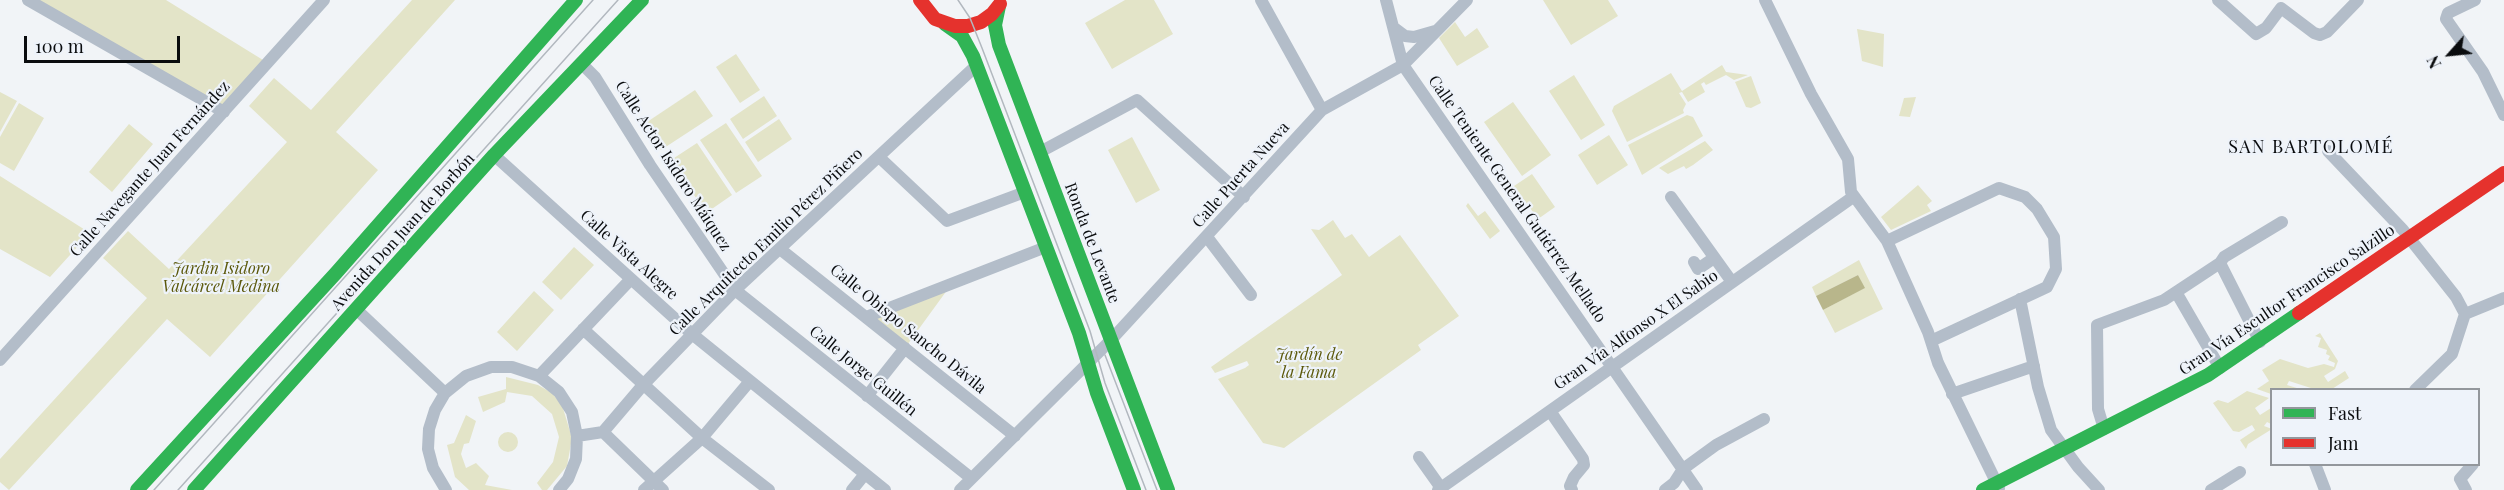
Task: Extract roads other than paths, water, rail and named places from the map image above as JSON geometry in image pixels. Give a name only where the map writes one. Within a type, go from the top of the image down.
[{"type":"main road","name":"Avenida Don Juan de Borbón","points":[[137,490],[359,247],[576,0]]},
{"type":"main road","points":[[625,0],[632,0]]},
{"type":"main road","name":"Avenida Don Juan de Borbón","points":[[194,490],[494,155],[642,0]]},
{"type":"main road","points":[[920,0],[931,15],[954,29],[966,41],[977,64],[1134,490]]},
{"type":"main road","points":[[945,24],[962,27],[973,25],[987,18],[1001,3]]},
{"type":"main road","name":"Ronda de Levante","points":[[1001,3],[996,20],[997,38],[1168,490]]},
{"type":"main road","name":"Gran Vía Escultor Francisco Salzillo","points":[[1983,490],[1999,487],[2064,449],[2220,368],[2504,173]]},
{"type":"street","points":[[28,0],[224,112]]},
{"type":"street","name":"Calle Navegante Juan Fernández","points":[[0,360],[324,0]]},
{"type":"street","points":[[1261,0],[1323,110]]},
{"type":"street","points":[[1386,0],[1403,65]]},
{"type":"street","name":"Calle Puerta Nueva","points":[[960,490],[1089,364],[1323,110],[1403,65],[1467,0]]},
{"type":"street","points":[[1765,0],[1811,94],[1848,159],[1850,188],[1853,196],[1887,241],[1952,394],[1999,487]]},
{"type":"street","points":[[2218,0],[2248,29],[2260,34],[2281,8],[2314,33],[2323,35],[2358,0]]},
{"type":"street","points":[[2475,0],[2455,9],[2446,17],[2451,28],[2482,72],[2504,115]]},
{"type":"street","points":[[1393,27],[1405,36],[1414,37],[1436,31]]},
{"type":"street","name":"Calle Actor Isidoro Máiquez","points":[[581,63],[595,77],[650,165],[735,290]]},
{"type":"street","name":"Calle Arquitecto Emilio Pérez Piñero","points":[[603,432],[643,385],[735,290],[977,64]]},
{"type":"street","name":"Calle Teniente General Gutiérrez Mellado","points":[[1403,65],[1697,490]]},
{"type":"street","points":[[1040,152],[1137,100],[1244,196]]},
{"type":"street","points":[[2328,151],[2410,239],[2456,297],[2465,314],[2452,354],[2417,388]]},
{"type":"street","name":"Calle Vista Alegre","points":[[494,155],[692,334],[885,490]]},
{"type":"street","points":[[879,157],[947,221],[1025,192]]},
{"type":"street","points":[[1887,241],[1999,188],[2025,197],[2037,208],[2054,237],[2056,269],[2047,287],[1931,341]]},
{"type":"street","name":"Gran Vía Alfonso X El Sabio","points":[[1439,489],[1853,196]]},
{"type":"street","points":[[1671,197],[1732,282]]},
{"type":"street","points":[[2104,429],[2098,410],[2097,325],[2164,300],[2220,263],[2224,257],[2282,222]]},
{"type":"street","points":[[1207,237],[1251,295]]},
{"type":"street","points":[[866,317],[1046,247]]},
{"type":"street","name":"Calle Obispo Sancho Dávila","points":[[780,249],[1015,436]]},
{"type":"street","points":[[1694,262],[1698,269],[1714,258]]},
{"type":"street","points":[[2220,263],[2260,342]]},
{"type":"street","points":[[539,376],[631,279]]},
{"type":"street","name":"Calle Jorge Guillén","points":[[735,290],[971,478]]},
{"type":"street","points":[[2176,292],[2220,368]]},
{"type":"street","points":[[2465,314],[2504,298]]},
{"type":"street","points":[[2020,299],[2049,426],[2064,449],[2100,490]]},
{"type":"street","points":[[356,309],[445,393]]},
{"type":"street","points":[[583,329],[702,438],[769,490]]},
{"type":"street","points":[[867,396],[905,348]]},
{"type":"street","points":[[1952,394],[2034,366]]},
{"type":"street","points":[[442,489],[428,449],[429,429],[435,410],[445,393],[466,376],[491,367],[512,367],[539,376],[559,392],[572,412],[578,436],[576,459],[568,479],[559,490]]},
{"type":"street","points":[[644,490],[702,438],[750,381]]},
{"type":"street","points":[[1550,411],[1583,459],[1584,465],[1570,486],[1572,490]]},
{"type":"street","points":[[1665,490],[1674,483],[1683,469],[1724,440],[1764,418]]},
{"type":"street","points":[[578,436],[603,432],[663,490]]},
{"type":"street","points":[[1419,457],[1439,489]]},
{"type":"street","points":[[2314,466],[2325,490]]},
{"type":"street","points":[[2463,484],[2473,466]]},
{"type":"street","points":[[2211,490],[2240,472]]},
{"type":"street","points":[[852,490],[865,474]]},
{"type":"street","points":[[746,490],[755,479]]},
{"type":"tram line","points":[[154,490],[593,0]]},
{"type":"tram line","points":[[178,490],[618,0]]},
{"type":"tram line","points":[[958,0],[970,18],[982,48],[1090,331],[1105,383],[1146,490]]},
{"type":"tram line","points":[[1105,355],[1157,490]]},
{"type":"district","name":"SAN BARTOLOMÉ","points":[[2311,147]]},
{"type":"park label","name":"Jardin Isidoro Valcárcel Medina","points":[[221,278]]},
{"type":"park label","name":"Jardín de la Fama","points":[[1309,364]]}]
